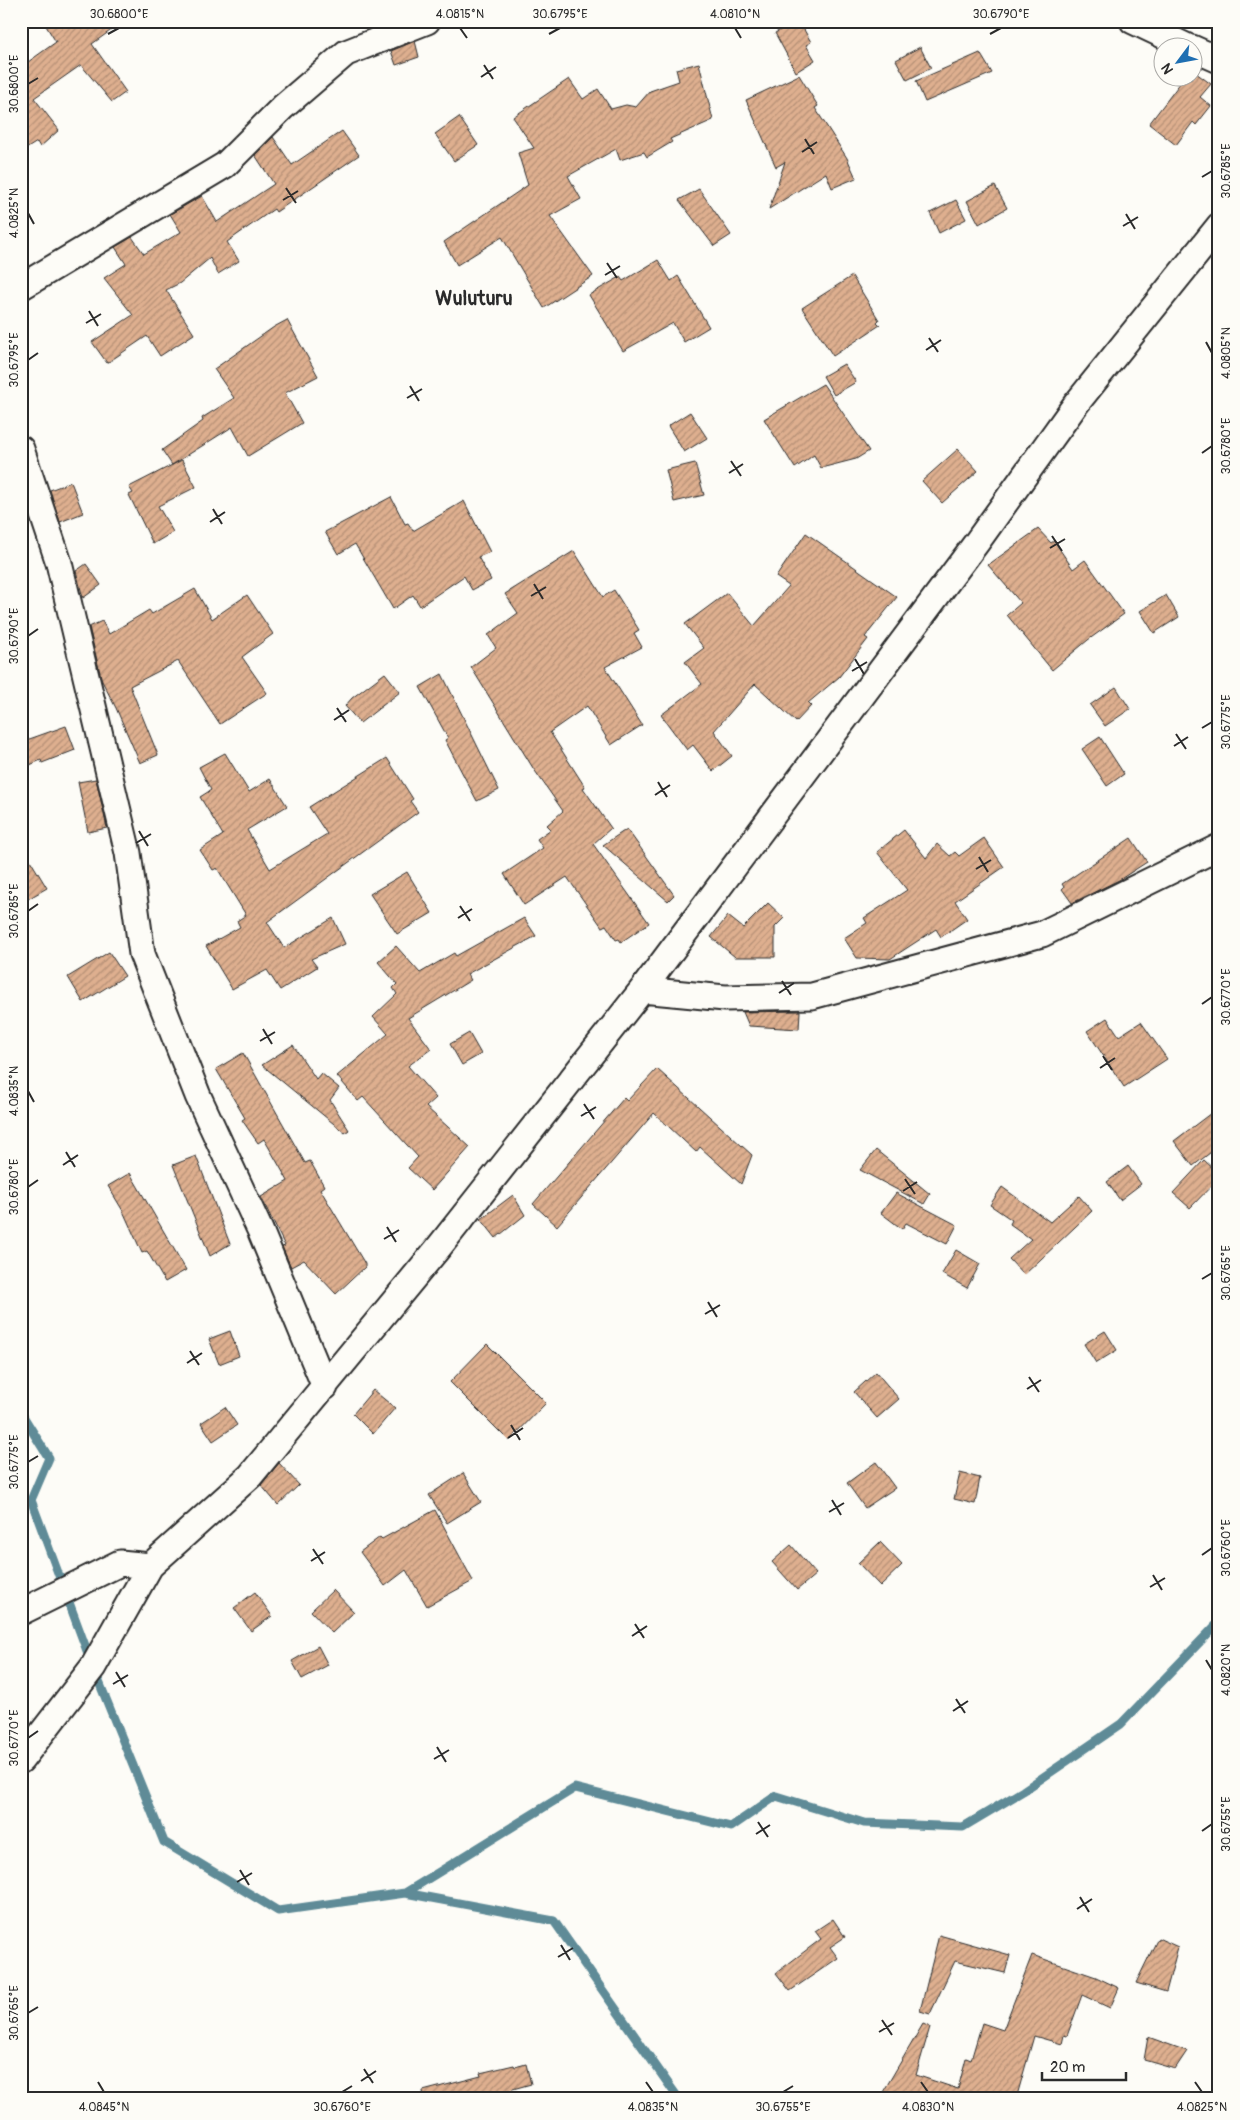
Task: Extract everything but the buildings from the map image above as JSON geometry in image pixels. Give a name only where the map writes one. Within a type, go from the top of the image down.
[{"type":"street","points":[[21,287],[224,165],[283,106],[346,53],[427,21]]},
{"type":"street","points":[[1133,21],[1170,38]]},
{"type":"street","points":[[1202,53],[1219,60]]},
{"type":"street","points":[[22,1757],[93,1667],[150,1566],[250,1476],[445,1239],[642,990],[977,542],[1076,404],[1219,226]]},
{"type":"street","points":[[21,449],[59,563],[128,853],[142,954],[198,1096],[260,1230],[325,1387]]},
{"type":"street","points":[[642,990],[725,998],[812,996],[1042,934],[1219,847]]},
{"type":"street","points":[[21,1612],[120,1563],[150,1566]]},
{"type":"waterway","points":[[21,1413],[49,1458],[31,1500],[93,1667],[164,1842],[278,1911],[405,1893],[554,1921],[679,2099]]},
{"type":"waterway","points":[[405,1893],[575,1788],[731,1827],[776,1796],[864,1823],[963,1827],[1023,1791],[1121,1724],[1219,1622]]},
{"type":"district","name":"Wuluturu","points":[[474,298]]}]
